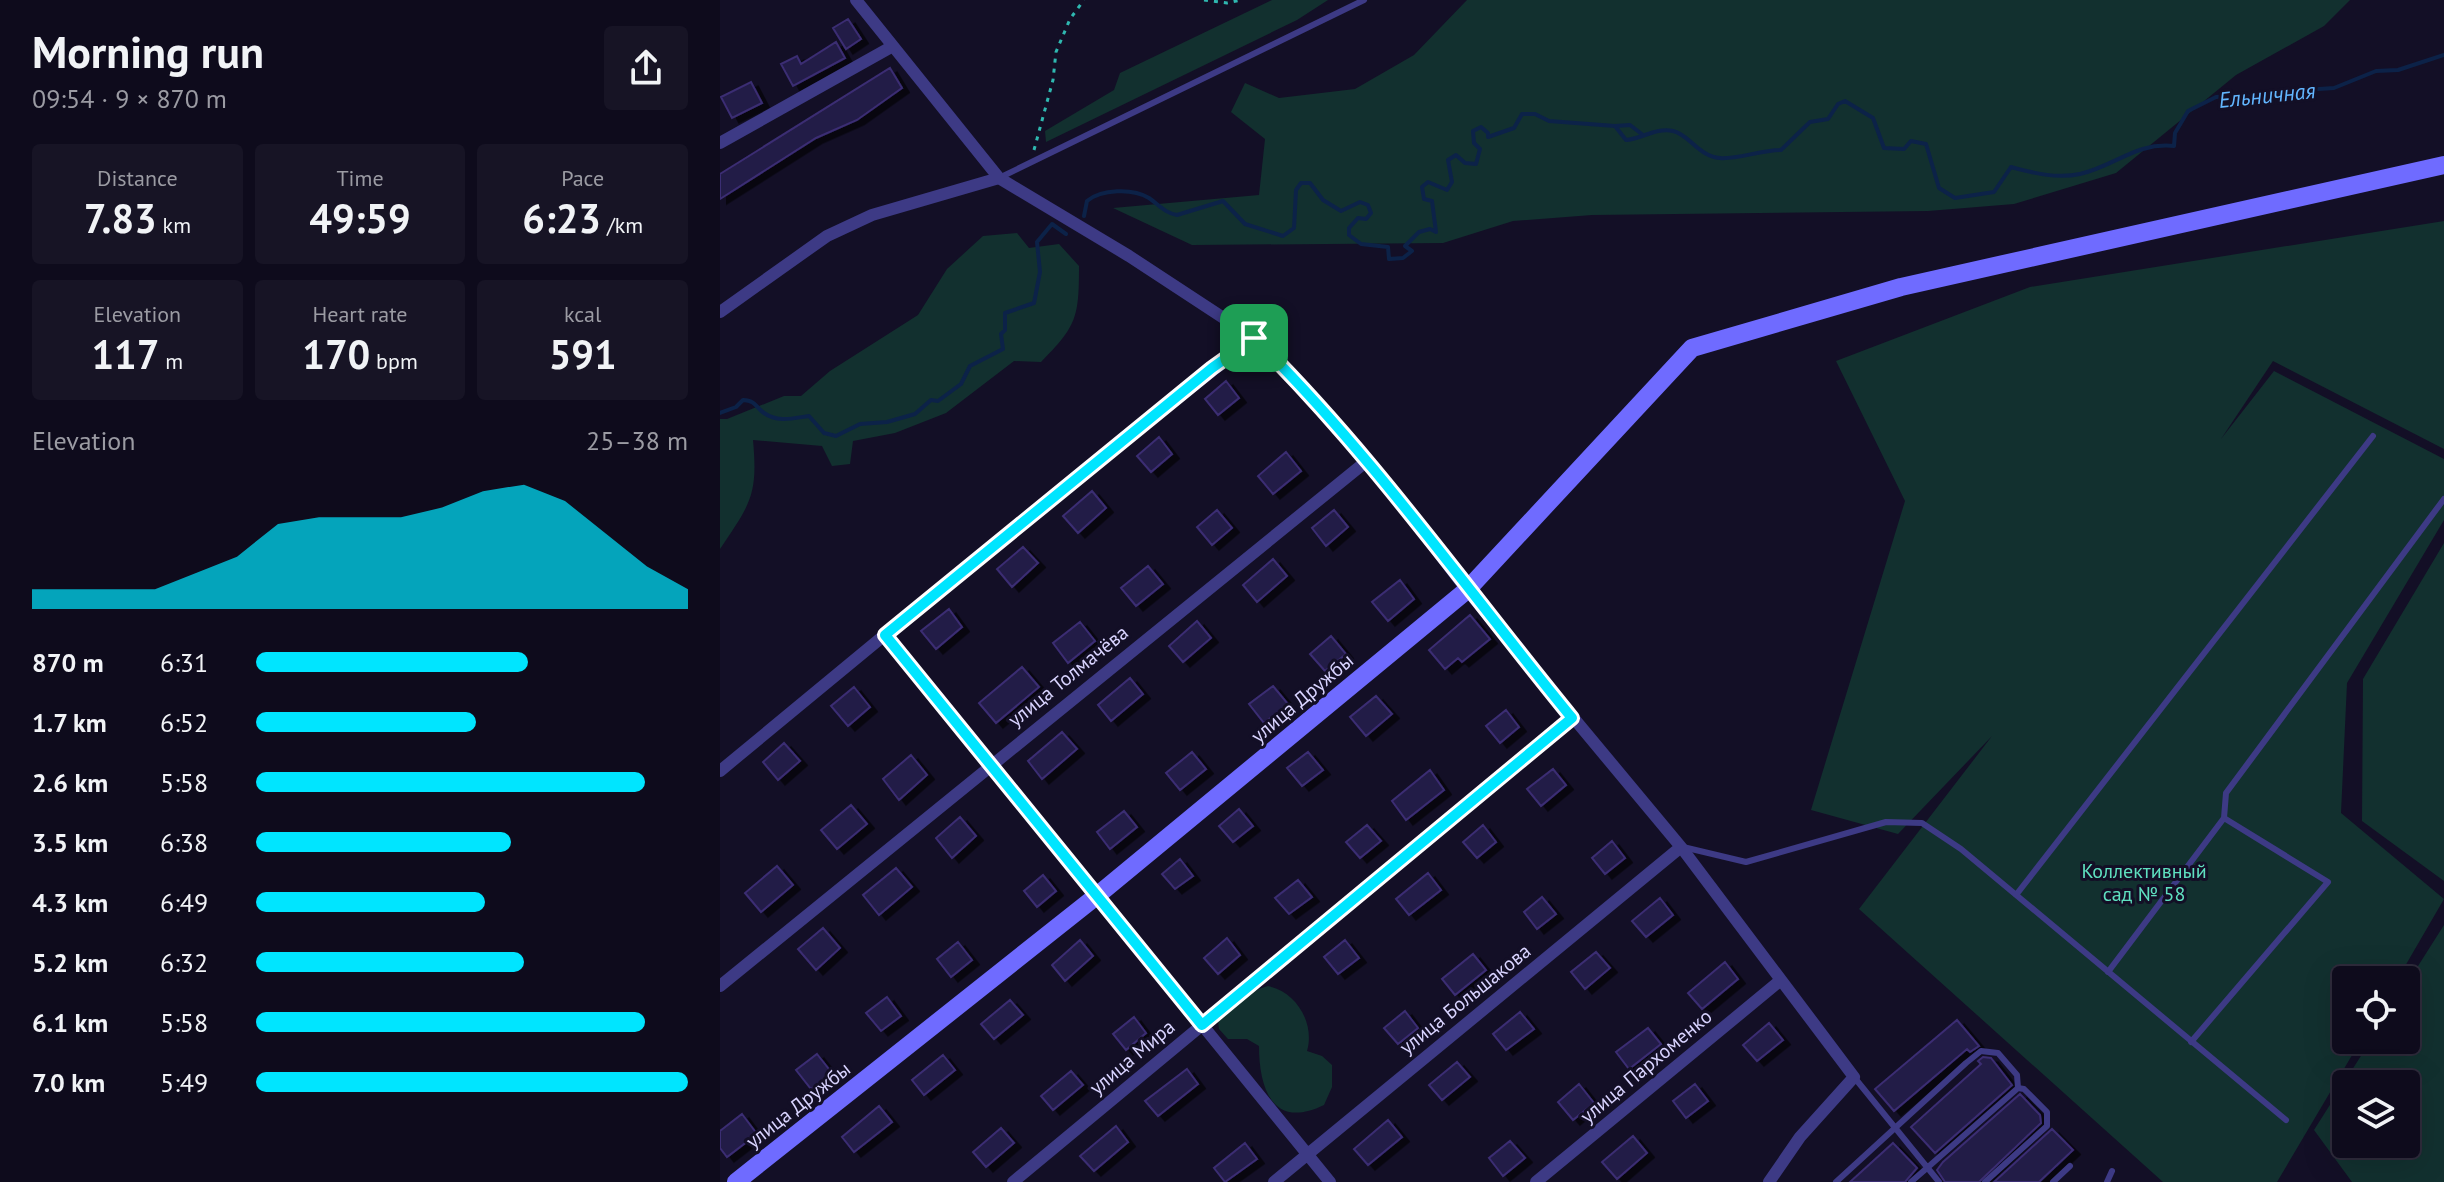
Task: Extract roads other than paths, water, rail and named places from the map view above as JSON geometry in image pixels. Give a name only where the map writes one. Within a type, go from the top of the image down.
[{"type":"street","points":[[856,0],[999,178],[1129,256],[1254,338],[1368,460],[1467,590],[1681,847],[1854,1077],[1800,1137],[1769,1182]]},
{"type":"street","points":[[720,143],[893,46]]},
{"type":"street","name":"улица Дружбы","points":[[736,1182],[1099,894],[1467,590],[1692,348],[1901,287],[2444,165]]},
{"type":"street","points":[[720,312],[827,236],[872,215],[999,178]]},
{"type":"street","points":[[720,771],[1141,425],[1254,338]]},
{"type":"street","name":"улица Толмачёва","points":[[720,986],[1368,460]]},
{"type":"street","points":[[885,635],[1099,894],[1330,1182]]},
{"type":"street","name":"улица Мира","points":[[1013,1182],[1572,718]]},
{"type":"street","name":"улица Большакова","points":[[1274,1182],[1681,847]]},
{"type":"street","name":"улица Пархоменко","points":[[1536,1182],[1781,980]]},
{"type":"lane","points":[[999,178],[1364,0]]},
{"type":"lane","points":[[2016,895],[2373,436]]},
{"type":"lane","points":[[2108,972],[2224,818],[2226,793],[2444,499]]},
{"type":"lane","points":[[2191,1042],[2328,882],[2224,818]]},
{"type":"lane","points":[[1681,847],[1746,862],[1886,822],[1922,823],[2016,895],[2286,1120]]},
{"type":"lane","points":[[1836,1182],[1981,1051],[1998,1053],[2017,1075],[2018,1088]]},
{"type":"lane","points":[[1854,1077],[1939,1182]]},
{"type":"lane","points":[[1911,1182],[2018,1088]]},
{"type":"lane","points":[[1985,1182],[2047,1126],[2047,1112],[2024,1089],[2018,1088]]},
{"type":"lane","points":[[2053,1182],[2070,1166]]},
{"type":"lane","points":[[2107,1182],[2112,1171]]},
{"type":"waterway","name":"Ельничная","points":[[1084,216],[1087,201],[1093,197],[1126,191],[1149,198],[1177,215],[1223,201],[1245,224],[1283,236],[1294,228],[1296,190],[1301,183],[1310,183],[1323,200],[1341,211],[1360,202],[1368,205],[1371,213],[1366,219],[1358,218],[1349,228],[1349,235],[1361,244],[1388,247],[1389,259],[1403,258],[1412,251],[1405,246],[1419,232],[1430,229],[1436,232],[1432,201],[1424,199],[1422,187],[1428,182],[1447,190],[1452,182],[1448,160],[1456,155],[1465,163],[1476,164],[1480,149],[1474,143],[1473,131],[1481,127],[1488,137],[1514,128],[1522,114],[1535,114],[1549,121],[1615,126],[1626,140],[1667,130],[1679,133],[1706,154],[1726,158],[1781,150],[1810,122],[1828,119],[1838,104],[1845,101],[1873,118],[1884,148],[1904,149],[1911,141],[1926,144],[1939,188],[1955,198],[1994,192],[2011,167],[2045,175],[2080,174],[2137,151],[2174,146],[2175,133],[2188,111],[2216,97],[2240,95],[2254,98],[2273,92],[2334,88],[2376,71],[2398,70],[2444,55]]},
{"type":"waterway","points":[[1615,126],[1630,125],[1643,135]]},
{"type":"waterway","name":"Ельничная","points":[[720,413],[736,407],[743,400],[775,418],[809,416],[824,433],[836,436],[860,424],[887,422],[915,414],[931,400],[938,401],[961,384],[970,366],[1003,349],[1001,334],[1005,330],[1005,313],[1034,303],[1040,272],[1037,242],[1052,224],[1066,234]]},
{"type":"park label","name":"Коллективный сад № 58","points":[[2144,882]]}]
